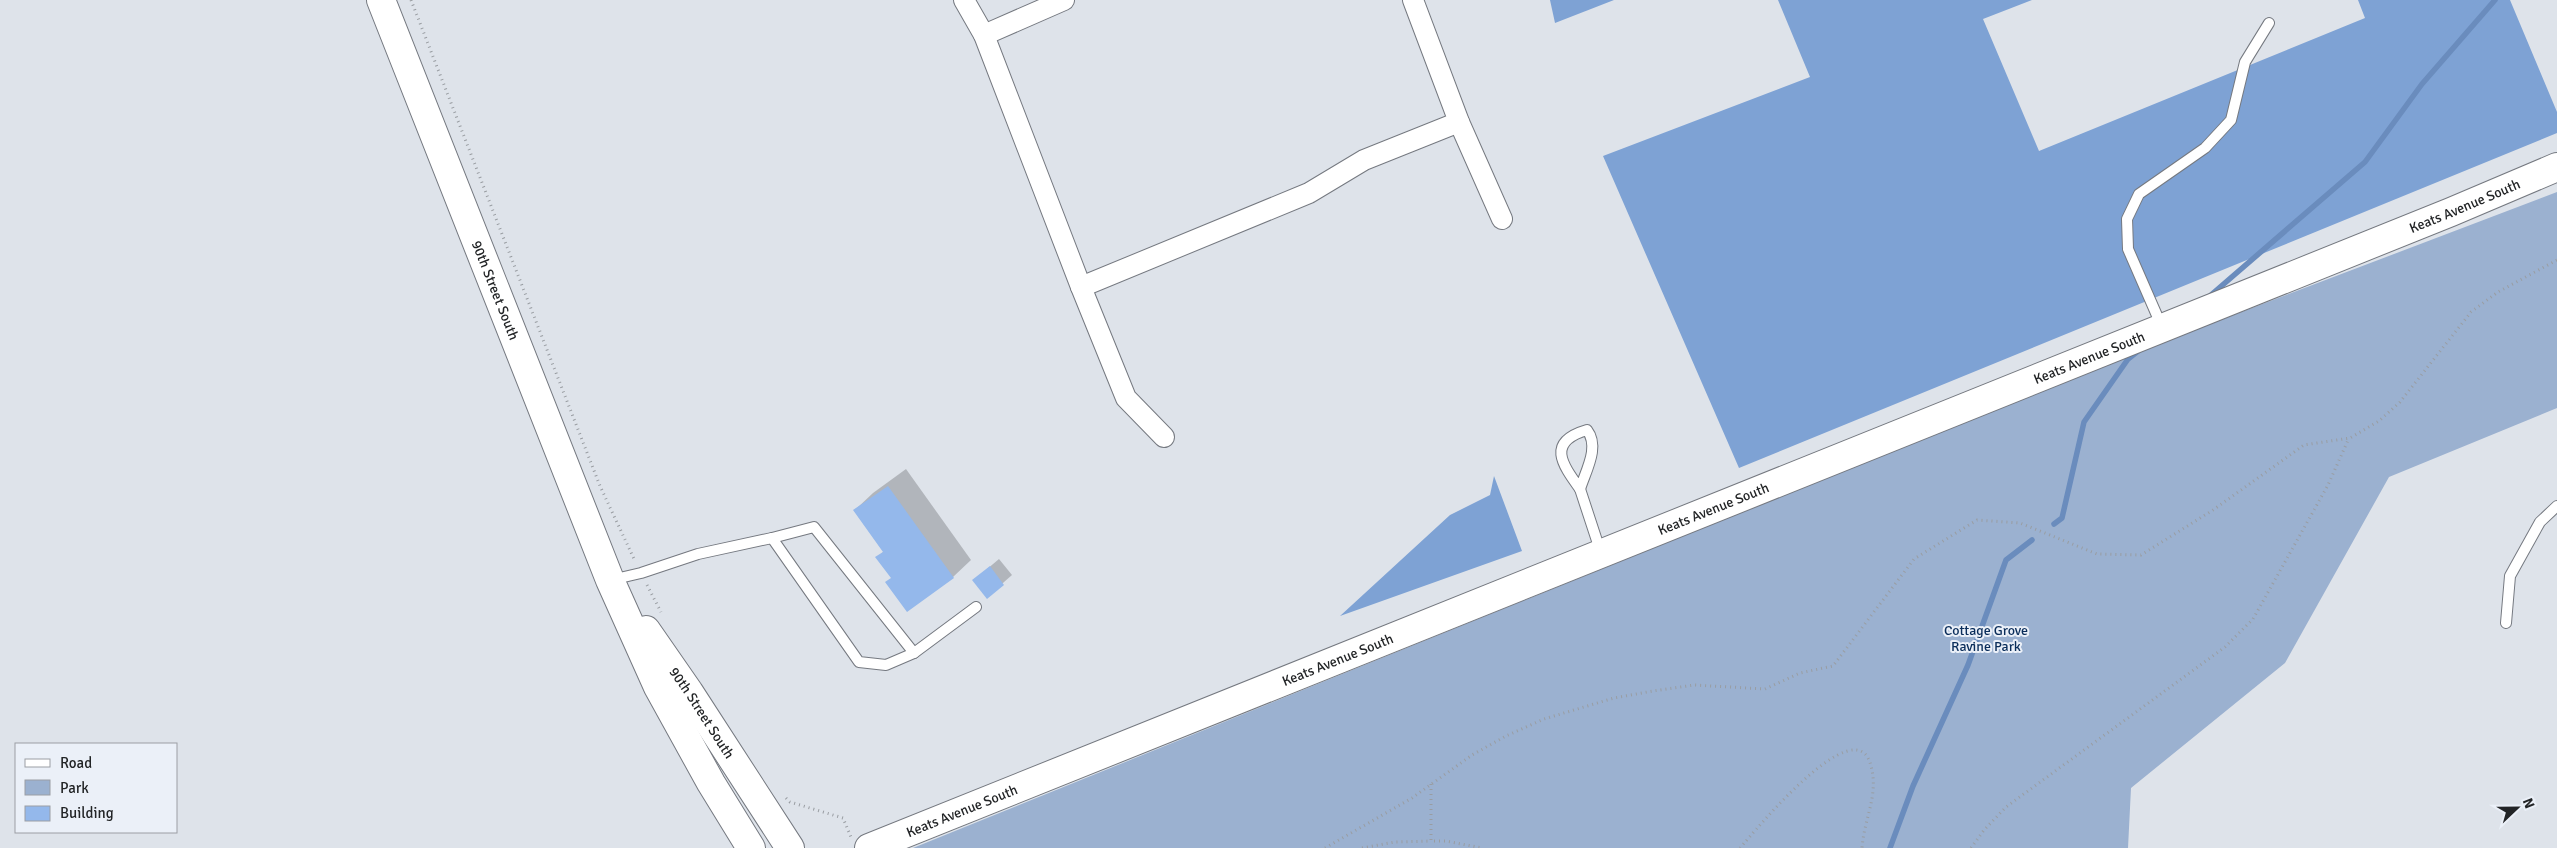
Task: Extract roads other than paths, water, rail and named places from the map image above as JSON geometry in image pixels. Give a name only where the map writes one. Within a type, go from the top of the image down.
[{"type":"main road","name":"90th Street South","points":[[381,0],[610,580],[658,687],[711,782],[751,848]]},
{"type":"main road","name":"Keats Avenue South","points":[[861,844],[1601,554],[2442,216],[2557,166]]},
{"type":"main road","name":"90th Street South","points":[[610,580],[689,692],[790,848]]},
{"type":"street","points":[[964,0],[984,35],[1126,398],[1164,437]]},
{"type":"street","points":[[984,35],[1064,0]]},
{"type":"street","points":[[1413,0],[1459,122],[1502,220]]},
{"type":"street","points":[[1081,287],[1309,192],[1364,160],[1459,122]]},
{"type":"lane","points":[[2163,328],[2128,249],[2127,219],[2138,194],[2205,148],[2231,120],[2245,62],[2270,24]]},
{"type":"lane","points":[[1580,489],[1594,448],[1593,438],[1587,430],[1573,434],[1564,442],[1560,451],[1563,465],[1580,489],[1601,554]]},
{"type":"lane","points":[[2506,623],[2510,576],[2540,522],[2557,506]]},
{"type":"lane","points":[[610,580],[641,573],[698,554],[814,527],[914,653]]},
{"type":"lane","points":[[772,538],[859,662],[886,665],[914,653],[976,606]]},
{"type":"waterway","points":[[2211,295],[2365,162],[2422,84],[2495,0]]},
{"type":"waterway","points":[[2054,524],[2062,518],[2084,422],[2128,359],[2138,351]]},
{"type":"waterway","points":[[1890,848],[1913,786],[1968,665],[2006,560],[2032,540]]},
{"type":"park label","name":"Cottage Grove Ravine Park","points":[[1986,638]]}]
